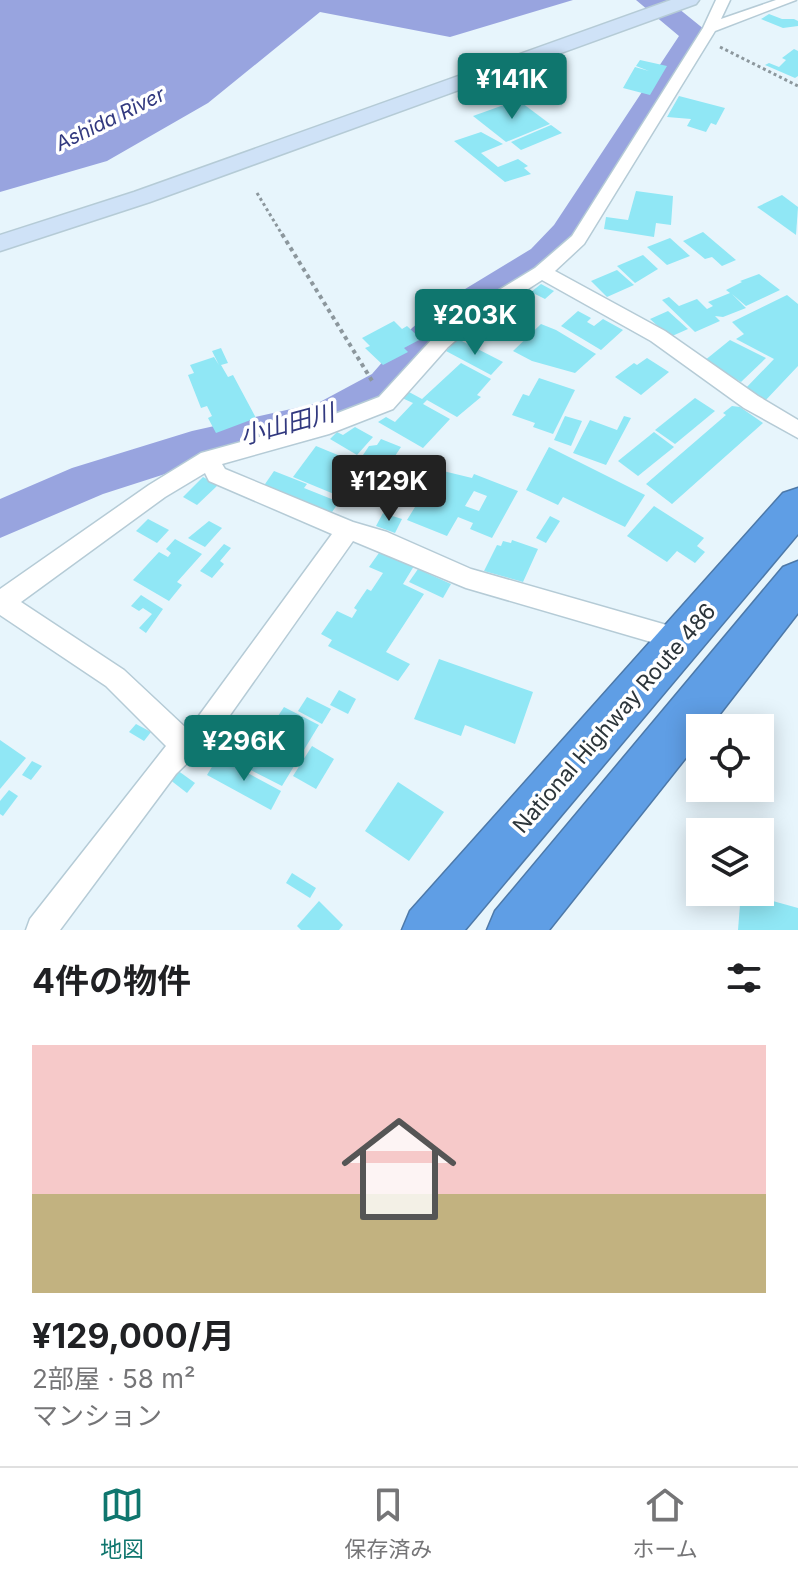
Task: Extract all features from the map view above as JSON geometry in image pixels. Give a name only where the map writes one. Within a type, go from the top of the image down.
[{"type":"highway","name":"National Highway Route 486","points":[[429,930],[798,505]]},
{"type":"highway","points":[[514,930],[592,838],[798,580]]},
{"type":"street","points":[[0,243],[157,192],[689,0]]},
{"type":"street","points":[[186,747],[115,678],[1,602],[157,491],[209,459],[321,428],[386,403],[441,342],[470,317],[542,272],[578,240],[707,33],[723,0]]},
{"type":"street","points":[[707,33],[789,0]]},
{"type":"street","points":[[542,272],[658,336],[751,402],[798,430]]},
{"type":"street","points":[[209,459],[217,475],[348,530],[379,539],[466,578],[682,640]]},
{"type":"street","points":[[41,930],[166,765],[207,726],[348,530]]},
{"type":"path","points":[[707,33],[798,86]]},
{"type":"path","points":[[257,193],[386,403]]},
{"type":"water","name":"Ashida River","points":[[0,0],[573,0],[450,37],[320,12],[208,103],[107,161],[0,192]]},
{"type":"building","points":[[769,14],[794,19],[798,21],[798,26],[783,28],[761,19]]},
{"type":"building","points":[[794,49],[798,51],[798,76],[795,78],[765,65],[769,63],[779,67],[786,60],[782,58]]},
{"type":"building","points":[[640,60],[667,66],[650,95],[623,88],[635,67],[649,71],[636,66]]},
{"type":"building","points":[[679,96],[725,108],[716,125],[711,123],[706,132],[687,126],[691,119],[667,117]]},
{"type":"building","points":[[518,100],[550,124],[506,142],[473,116]]},
{"type":"building","points":[[551,125],[562,133],[521,150],[511,142]]},
{"type":"building","points":[[481,132],[503,144],[481,153],[498,167],[518,159],[528,166],[524,168],[531,174],[505,182],[454,141]]},
{"type":"building","points":[[636,191],[673,196],[671,225],[656,223],[654,237],[604,229],[606,217],[628,220]]},
{"type":"building","points":[[782,195],[798,207],[796,235],[757,207]]},
{"type":"building","points":[[703,232],[736,260],[722,266],[712,257],[705,259],[683,241]]},
{"type":"building","points":[[670,238],[690,256],[667,265],[647,247]]},
{"type":"building","points":[[643,255],[658,269],[635,283],[617,266]]},
{"type":"building","points":[[617,270],[634,285],[607,297],[591,281]]},
{"type":"building","points":[[759,274],[780,290],[746,306],[732,294],[746,308],[723,317],[715,316],[720,321],[695,332],[662,300],[669,297],[679,306],[697,299],[707,309],[713,306],[708,302],[730,293],[726,290],[740,281]]},
{"type":"building","points":[[541,284],[554,291],[545,299],[531,292]]},
{"type":"building","points":[[787,295],[798,304],[798,366],[764,402],[744,390],[774,359],[736,339],[744,334],[732,322]]},
{"type":"building","points":[[578,311],[591,318],[587,322],[594,326],[603,319],[623,330],[601,350],[561,326]]},
{"type":"building","points":[[668,311],[688,329],[670,337],[650,319]]},
{"type":"building","points":[[394,321],[402,329],[407,326],[421,339],[404,348],[408,352],[383,365],[365,348],[370,346],[362,338]]},
{"type":"building","points":[[541,324],[596,354],[575,373],[532,361],[513,351]]},
{"type":"building","points":[[458,339],[503,362],[491,375],[446,351]]},
{"type":"building","points":[[730,340],[766,358],[741,382],[704,361]]},
{"type":"building","points":[[221,348],[228,363],[221,365],[228,377],[233,375],[256,418],[216,433],[208,418],[212,416],[207,406],[201,408],[188,375],[194,373],[190,365],[214,357],[219,365],[212,351]]},
{"type":"building","points":[[647,358],[669,372],[641,395],[615,377]]},
{"type":"building","points":[[461,363],[491,379],[477,395],[481,397],[457,417],[427,400],[423,404],[450,419],[423,448],[378,422],[386,417],[395,422],[413,403],[402,398],[409,392],[422,399]]},
{"type":"building","points":[[539,378],[575,390],[553,434],[533,427],[535,423],[512,415],[523,394],[529,396]]},
{"type":"building","points":[[695,398],[715,411],[675,444],[655,430]]},
{"type":"building","points":[[732,406],[740,407],[763,423],[672,504],[646,484],[726,415],[723,413]]},
{"type":"building","points":[[565,416],[582,421],[571,446],[554,440]]},
{"type":"building","points":[[624,416],[631,418],[606,465],[573,453],[590,420],[617,430]]},
{"type":"building","points":[[355,427],[373,437],[357,455],[330,439],[337,432],[343,435]]},
{"type":"building","points":[[654,432],[674,447],[638,476],[618,461]]},
{"type":"building","points":[[381,439],[401,447],[387,468],[361,458],[369,446],[377,445]]},
{"type":"building","points":[[316,446],[367,467],[346,499],[293,477]]},
{"type":"building","points":[[549,447],[645,495],[625,527],[563,497],[558,505],[526,490]]},
{"type":"building","points":[[369,469],[383,475],[363,505],[349,499]]},
{"type":"building","points":[[439,470],[472,478],[474,474],[518,491],[492,538],[470,529],[473,523],[458,517],[447,536],[407,520],[415,507],[410,505],[419,490],[425,492]],"holes":[[[474,491],[487,496],[479,511],[465,506]]]},
{"type":"building","points":[[274,471],[307,484],[304,488],[339,502],[330,515],[263,487]]},
{"type":"building","points":[[203,477],[218,485],[197,505],[183,497]]},
{"type":"building","points":[[654,506],[704,538],[697,546],[705,552],[695,563],[677,551],[667,562],[627,536]]},
{"type":"building","points":[[383,513],[402,519],[395,533],[376,526]]},
{"type":"building","points":[[550,516],[560,521],[546,543],[536,538]]},
{"type":"building","points":[[148,519],[169,530],[157,543],[136,531]]},
{"type":"building","points":[[209,521],[222,528],[205,547],[188,538]]},
{"type":"building","points":[[175,539],[202,554],[177,582],[182,585],[169,601],[133,580],[159,552],[168,557],[171,553],[166,549]]},
{"type":"building","points":[[512,540],[538,549],[523,582],[484,571],[497,545],[501,546],[503,541],[511,543]]},
{"type":"building","points":[[224,544],[231,548],[220,561],[224,564],[212,578],[200,571]]},
{"type":"building","points":[[381,550],[414,566],[403,584],[424,594],[386,652],[410,664],[398,681],[328,646],[332,640],[321,634],[337,611],[352,618],[357,610],[354,608],[367,589],[371,591],[383,573],[369,567]]},
{"type":"building","points":[[418,569],[451,584],[443,598],[409,582]]},
{"type":"building","points":[[141,595],[163,609],[146,633],[139,628],[152,614],[143,608],[139,611],[131,606]]},
{"type":"building","points":[[439,659],[533,692],[515,744],[465,725],[461,736],[414,719]]},
{"type":"building","points":[[339,690],[356,699],[348,714],[330,705]]},
{"type":"building","points":[[307,697],[331,709],[322,724],[298,711]]},
{"type":"building","points":[[284,707],[319,725],[282,786],[241,765],[262,731],[266,734]]},
{"type":"building","points":[[136,724],[151,732],[144,741],[129,732]]},
{"type":"building","points":[[0,740],[26,758],[0,789]]},
{"type":"building","points":[[312,746],[334,759],[316,789],[293,776]]},
{"type":"building","points":[[218,757],[281,791],[271,810],[207,775]]},
{"type":"building","points":[[32,761],[42,766],[31,780],[22,775]]},
{"type":"building","points":[[177,770],[195,783],[187,793],[169,779]]},
{"type":"building","points":[[398,782],[444,812],[409,861],[365,831]]},
{"type":"building","points":[[9,790],[18,796],[3,816],[0,814],[0,801]]},
{"type":"building","points":[[292,873],[316,888],[310,898],[286,883]]},
{"type":"building","points":[[319,901],[343,925],[339,930],[301,930],[297,926]]},
{"type":"building","points":[[774,901],[798,908],[798,930],[738,930],[740,906],[774,906]]},
{"type":"waterway","name":"小山田川","points":[[0,519],[88,481],[192,448],[329,417],[387,385],[426,338],[461,309],[544,258],[567,233],[695,34],[650,0]]}]
